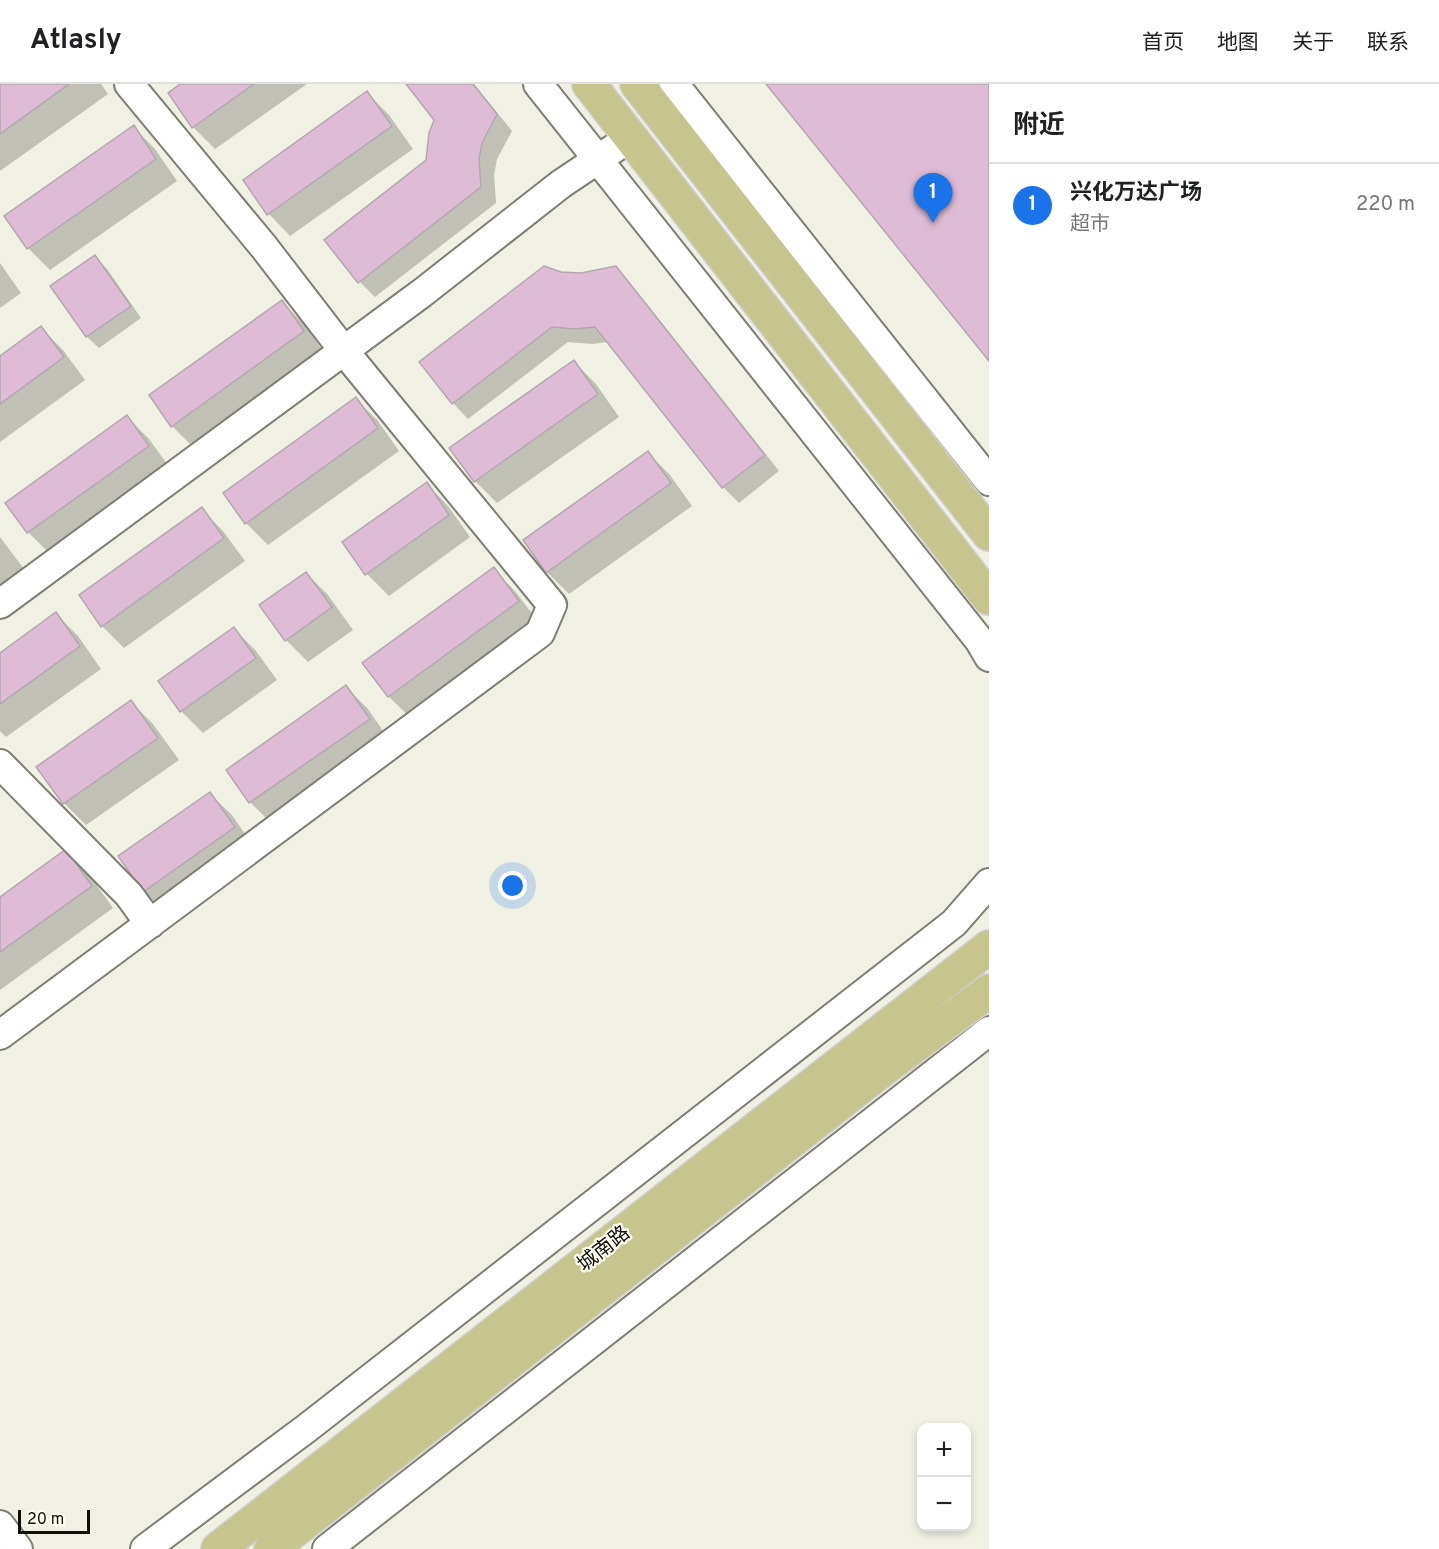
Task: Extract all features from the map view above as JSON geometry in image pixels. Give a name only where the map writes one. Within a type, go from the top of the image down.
[{"type":"main road","points":[[589,84],[989,598]]},
{"type":"main road","points":[[637,84],[989,534]]},
{"type":"main road","name":"城南路","points":[[218,1549],[989,948]]},
{"type":"main road","name":"城南路","points":[[271,1549],[882,1070],[989,991]]},
{"type":"street","points":[[0,1035],[540,633],[552,605],[344,351],[264,247],[129,84]]},
{"type":"street","points":[[538,84],[979,640],[989,657]]},
{"type":"street","points":[[674,84],[989,481]]},
{"type":"street","points":[[0,604],[422,293],[561,184],[631,136]]},
{"type":"street","points":[[0,764],[129,896],[150,924]]},
{"type":"street","points":[[145,1549],[316,1421],[954,923],[989,883]]},
{"type":"street","points":[[327,1549],[989,1031]]},
{"type":"street","points":[[0,1525],[18,1549]]},
{"type":"building","points":[[0,84],[69,84],[0,134]]},
{"type":"building","points":[[180,84],[254,84],[192,128],[168,93]]},
{"type":"building","points":[[406,84],[473,84],[497,114],[482,143],[479,159],[481,187],[358,283],[324,240],[426,160],[429,133],[434,120]]},
{"type":"building","points":[[766,84],[989,84],[989,361]]},
{"type":"building","points":[[367,91],[392,126],[267,215],[243,180]]},
{"type":"building","points":[[134,125],[156,159],[27,249],[4,216]]},
{"type":"building","points":[[95,255],[131,306],[86,337],[50,286]]},
{"type":"building","points":[[544,266],[561,272],[581,273],[616,266],[765,455],[722,488],[595,327],[575,329],[552,327],[452,404],[419,362]]},
{"type":"building","points":[[282,300],[304,331],[171,427],[149,395]]},
{"type":"building","points":[[41,326],[64,357],[0,404],[0,356]]},
{"type":"building","points":[[574,360],[598,394],[474,482],[449,448]]},
{"type":"building","points":[[356,397],[378,428],[245,524],[223,493]]},
{"type":"building","points":[[127,415],[149,446],[27,533],[5,503]]},
{"type":"building","points":[[648,451],[671,483],[546,573],[523,540]]},
{"type":"building","points":[[427,482],[449,515],[365,575],[342,542]]},
{"type":"building","points":[[202,507],[224,538],[101,627],[79,595]]},
{"type":"building","points":[[494,567],[519,601],[388,697],[362,663]]},
{"type":"building","points":[[306,572],[332,607],[285,641],[259,605]]},
{"type":"building","points":[[56,612],[80,646],[0,704],[0,653]]},
{"type":"building","points":[[234,627],[256,658],[180,712],[158,681]]},
{"type":"building","points":[[346,685],[370,719],[249,803],[226,770]]},
{"type":"building","points":[[131,700],[158,738],[63,804],[36,767]]},
{"type":"building","points":[[210,792],[235,827],[143,892],[118,856]]},
{"type":"building","points":[[66,849],[92,886],[0,952],[0,897]]},
{"type":"place","name":"兴化万达广场","points":[[933,223]]}]
